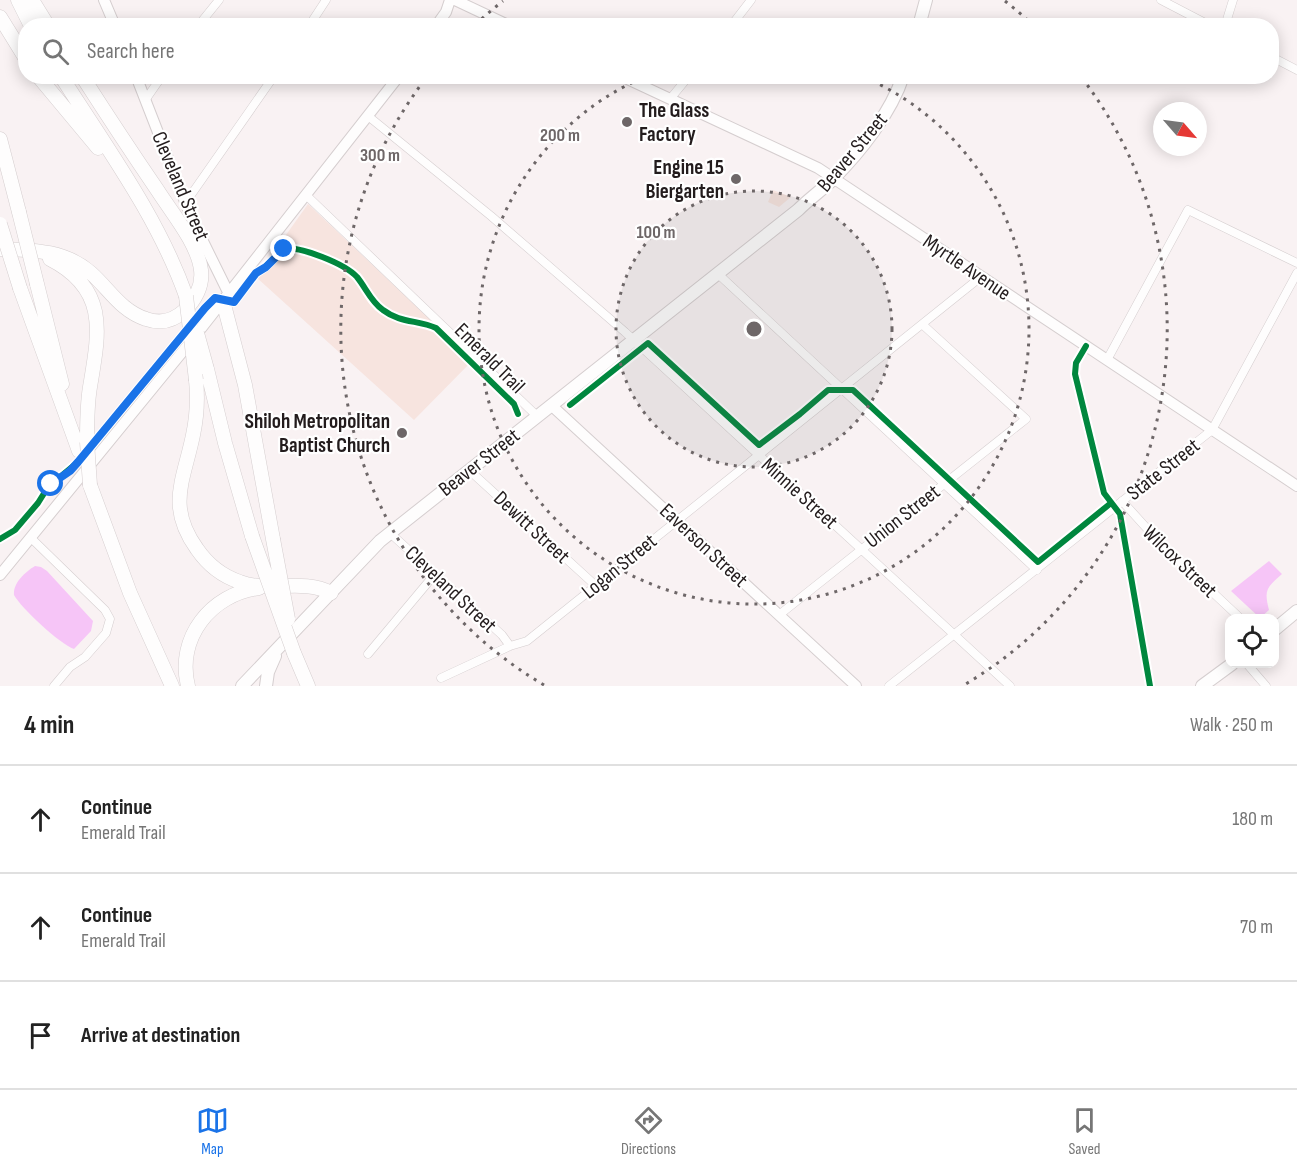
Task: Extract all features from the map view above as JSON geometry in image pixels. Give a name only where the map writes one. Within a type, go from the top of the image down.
[{"type":"highway","points":[[18,0],[27,18]]},
{"type":"highway","points":[[32,0],[43,18]]},
{"type":"highway","points":[[0,17],[18,46]]},
{"type":"highway","points":[[45,84],[135,194]]},
{"type":"highway","points":[[67,84],[168,252],[186,296],[252,536],[308,686]]},
{"type":"highway","points":[[0,249],[52,253],[73,261],[91,273],[125,308],[149,320],[167,321],[177,316],[190,304],[199,289],[201,267],[188,238],[87,84]]},
{"type":"highway","points":[[0,139],[37,284],[83,447],[90,485],[140,617],[171,686]]},
{"type":"highway","points":[[0,224],[20,288],[83,447]]},
{"type":"highway","points":[[20,250],[46,257],[71,272],[84,286],[95,309],[98,335],[83,447]]},
{"type":"highway","points":[[186,296],[196,380],[196,418],[179,489],[183,524],[194,545],[207,562],[218,571],[248,584],[318,587],[331,593]]},
{"type":"highway","points":[[226,298],[245,385],[294,653]]},
{"type":"highway","points":[[188,686],[185,663],[188,648],[197,626],[207,612],[231,595],[279,586]]},
{"type":"main road","points":[[921,18],[926,0]]},
{"type":"main road","name":"Beaver Street","points":[[242,686],[369,552],[390,533],[798,210],[834,178],[882,120],[900,84]]},
{"type":"main road","points":[[1279,627],[1297,611]]},
{"type":"main road","points":[[266,686],[270,666],[280,646]]},
{"type":"main road","points":[[1202,686],[1225,668]]},
{"type":"street","points":[[104,0],[112,18]]},
{"type":"street","points":[[204,18],[219,0]]},
{"type":"street","points":[[314,18],[326,0]]},
{"type":"street","points":[[442,18],[450,0]]},
{"type":"street","points":[[455,0],[493,18]]},
{"type":"street","points":[[737,18],[752,0]]},
{"type":"street","points":[[1161,0],[1196,18]]},
{"type":"street","points":[[1227,18],[1233,0]]},
{"type":"street","points":[[1279,61],[1297,70]]},
{"type":"street","name":"Cleveland Street","points":[[139,84],[226,298]]},
{"type":"street","points":[[146,99],[156,84]]},
{"type":"street","points":[[186,202],[268,84]]},
{"type":"street","points":[[0,575],[226,298],[393,84]]},
{"type":"street","name":"Myrtle Avenue","points":[[638,84],[818,168],[1297,485]]},
{"type":"street","points":[[670,99],[682,84]]},
{"type":"street","name":"Minnie Street","points":[[368,116],[492,216],[634,340],[953,636],[1010,686]]},
{"type":"street","points":[[306,195],[537,416]]},
{"type":"street","points":[[1107,360],[1188,210],[1297,263]]},
{"type":"street","points":[[717,273],[1037,570]]},
{"type":"street","name":"State Street","points":[[889,686],[1212,430],[1297,273]]},
{"type":"street","name":"Logan Street","points":[[441,678],[510,646],[527,641],[677,519],[924,325],[982,276]]},
{"type":"street","name":"Union Street","points":[[779,615],[1026,419],[924,325]]},
{"type":"street","name":"Eaverson Street","points":[[551,405],[856,686]]},
{"type":"street","name":"Dewitt Street","points":[[469,470],[595,585]]},
{"type":"street","name":"Wilcox Street","points":[[1122,501],[1161,544],[1236,614]]},
{"type":"street","name":"Cleveland Street","points":[[390,533],[502,635],[510,646]]},
{"type":"street","points":[[31,538],[105,610],[110,622],[106,633],[86,657],[70,667],[54,686]]},
{"type":"street","points":[[368,654],[435,574]]},
{"type":"street","points":[[1251,668],[1266,686]]},
{"type":"shaded area","points":[[773,190],[791,197],[779,207],[768,202]]},
{"type":"shaded area","points":[[308,204],[473,360],[414,420],[256,277]]},
{"type":"shaded area","points":[[1269,561],[1282,574],[1268,590],[1269,610],[1264,614],[1256,614],[1231,591]]},
{"type":"shaded area","points":[[35,566],[47,571],[93,621],[91,631],[74,649],[41,625],[14,595],[15,586],[20,578]]},
{"type":"cycle path","name":"Emerald Trail","points":[[0,539],[15,530],[38,503],[48,487],[78,462],[205,308],[215,298],[234,302],[256,273],[284,249],[311,253],[343,267],[357,277],[372,299],[389,314],[436,328],[514,404],[518,414]]},
{"type":"cycle path","points":[[570,405],[648,343],[759,445],[828,390],[853,390],[1038,562],[1111,503]]},
{"type":"cycle path","points":[[1086,346],[1076,363],[1075,374],[1104,493],[1120,514],[1150,686]]},
{"type":"place","name":"The Glass Factory","points":[[627,122]]},
{"type":"place","name":"Engine 15 Biergarten","points":[[736,179]]},
{"type":"place","name":"Shiloh Metropolitan Baptist Church","points":[[402,433]]},
{"type":"route","points":[[51,484],[70,471],[78,462],[205,308],[215,298],[234,302],[256,273],[266,267],[284,249]]}]
